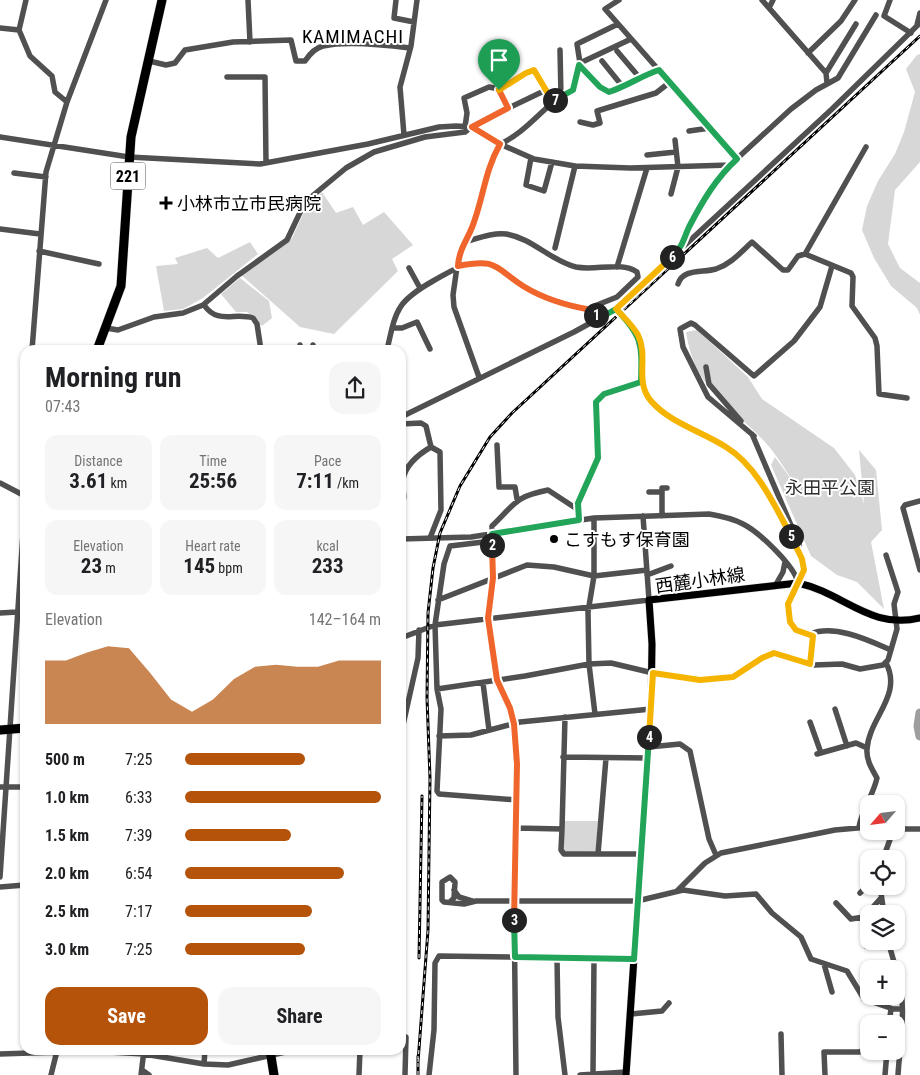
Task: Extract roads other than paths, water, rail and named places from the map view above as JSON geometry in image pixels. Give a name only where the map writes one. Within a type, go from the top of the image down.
[{"type":"highway","name":"221","points":[[100,345],[121,286],[131,138],[162,0]]},
{"type":"highway","points":[[5,730],[20,728]]},
{"type":"highway","points":[[270,1055],[274,1075]]},
{"type":"main road","name":"西麓小林線","points":[[626,1074],[653,673],[649,600],[798,583],[812,586],[870,614],[896,622],[920,618]]},
{"type":"street","points":[[19,30],[22,27],[26,0]]},
{"type":"street","points":[[32,345],[46,177],[53,146],[67,102],[106,0]]},
{"type":"street","points":[[248,0],[250,42]]},
{"type":"street","points":[[396,0],[394,18],[414,22]]},
{"type":"street","points":[[404,135],[400,87],[410,48],[417,0]]},
{"type":"street","points":[[619,0],[612,2],[605,9],[737,159]]},
{"type":"street","points":[[762,0],[826,73]]},
{"type":"street","points":[[769,8],[773,0]]},
{"type":"street","points":[[808,53],[841,21],[855,0]]},
{"type":"street","points":[[890,0],[884,16],[911,33]]},
{"type":"street","points":[[406,414],[574,332],[616,309],[911,33],[918,25],[920,13]]},
{"type":"street","points":[[682,247],[688,229],[708,193],[730,165],[791,109],[826,83],[838,78],[876,15]]},
{"type":"street","points":[[479,377],[454,306],[453,295],[459,253],[473,226],[481,202],[486,173],[500,144],[513,138],[553,102],[573,90],[580,64],[578,44],[618,24]]},
{"type":"street","points":[[826,83],[826,73],[856,24]]},
{"type":"street","points":[[0,28],[19,30]]},
{"type":"street","points":[[19,30],[30,56],[52,76],[56,92],[67,102]]},
{"type":"street","points":[[580,64],[631,39]]},
{"type":"street","points":[[149,61],[166,65],[175,63],[185,50],[250,42],[291,40],[296,61],[305,61],[311,52],[321,46],[379,45],[410,48]]},
{"type":"street","points":[[560,50],[561,96]]},
{"type":"street","points":[[617,51],[639,77]]},
{"type":"street","points":[[602,61],[623,87]]},
{"type":"street","points":[[580,64],[600,87],[609,92],[623,87],[639,77],[659,70]]},
{"type":"street","points":[[499,90],[534,70],[553,102]]},
{"type":"street","points":[[227,77],[265,77],[266,163]]},
{"type":"street","points":[[580,122],[593,125],[600,123],[597,111],[656,93],[670,82]]},
{"type":"street","points":[[465,127],[467,113],[464,98],[490,87],[499,90],[508,108]]},
{"type":"street","points":[[106,328],[118,330],[154,317],[183,313],[204,304],[237,276],[287,240],[305,202],[346,168],[374,152],[438,134],[465,132],[508,108],[546,90]]},
{"type":"street","points":[[0,137],[129,157],[237,164],[266,163],[439,127],[472,127],[500,144],[531,158],[576,166],[647,168],[730,165]]},
{"type":"street","points":[[689,131],[710,128]]},
{"type":"street","points":[[671,194],[678,167],[675,140]]},
{"type":"street","points":[[805,254],[866,147]]},
{"type":"street","points":[[647,155],[676,152]]},
{"type":"street","points":[[531,158],[526,185],[544,191],[552,162]]},
{"type":"street","points":[[555,248],[576,166]]},
{"type":"street","points":[[617,267],[647,168]]},
{"type":"street","points":[[14,173],[46,177]]},
{"type":"street","points":[[0,229],[40,234]]},
{"type":"street","points":[[464,242],[505,234],[526,241],[560,262],[586,269],[617,267],[633,269],[638,272],[638,277],[617,297],[587,309]]},
{"type":"street","points":[[678,284],[682,277],[690,272],[706,271],[728,264],[752,242],[783,270],[788,270],[798,256],[805,254],[851,273],[853,277],[852,306],[875,338],[877,346],[879,394],[907,398]]},
{"type":"street","points":[[39,251],[99,264]]},
{"type":"street","points":[[388,345],[398,310],[407,298],[420,288],[458,266],[473,262],[488,263],[499,267],[523,286],[543,296],[595,312],[598,319]]},
{"type":"street","points":[[754,436],[708,397],[683,346],[680,329],[690,323],[696,325],[754,376],[794,341],[812,319],[820,307],[832,266]]},
{"type":"street","points":[[409,268],[420,288]]},
{"type":"street","points":[[204,304],[210,313],[219,316],[253,318],[257,324],[260,345]]},
{"type":"street","points":[[616,309],[638,336],[642,358],[641,382],[651,401],[669,416],[728,448],[743,462],[759,481],[799,552],[804,570],[788,604],[790,622],[796,630],[810,634],[818,631],[842,633],[891,650]]},
{"type":"street","points":[[392,328],[402,328],[417,322],[430,349]]},
{"type":"street","points":[[706,367],[709,384],[754,436],[799,544],[799,552]]},
{"type":"street","points":[[579,520],[578,503],[598,458],[596,402],[604,394],[641,382]]},
{"type":"street","points":[[412,411],[416,423]]},
{"type":"street","points":[[406,424],[416,423],[426,426],[431,447],[440,452],[441,510],[430,538]]},
{"type":"street","points":[[497,445],[498,487],[515,487],[517,499]]},
{"type":"street","points":[[406,472],[409,465],[420,453],[431,447]]},
{"type":"street","points":[[0,483],[20,493]]},
{"type":"street","points":[[516,1075],[514,902],[518,800],[514,724],[510,708],[497,680],[488,618],[493,578],[492,526],[517,499],[527,494],[548,490],[577,510]]},
{"type":"street","points":[[649,492],[664,490],[662,516]]},
{"type":"street","points":[[920,501],[905,504],[903,508],[920,570]]},
{"type":"street","points":[[518,800],[438,793],[441,709],[437,689],[435,625],[444,564],[450,546],[594,518],[709,514],[726,516],[744,525],[759,536],[796,574],[798,583]]},
{"type":"street","points":[[406,636],[435,625],[649,600],[643,516]]},
{"type":"street","points":[[594,518],[594,576],[589,607],[588,664],[595,714]]},
{"type":"street","points":[[406,539],[492,537]]},
{"type":"street","points":[[677,891],[716,855],[805,835],[859,827],[862,812],[870,798],[877,778],[868,762],[867,748],[870,733],[888,698],[890,680],[886,663],[891,650],[896,622],[894,604],[898,592],[886,555]]},
{"type":"street","points":[[775,586],[783,572],[785,562]]},
{"type":"street","points":[[438,600],[527,565],[594,576],[647,573],[671,566]]},
{"type":"street","points":[[0,877],[5,730],[17,612],[20,601]]},
{"type":"street","points":[[0,612],[17,612]]},
{"type":"street","points":[[406,696],[418,658],[419,630]]},
{"type":"street","points":[[810,634],[813,636],[810,664]]},
{"type":"street","points":[[437,689],[483,683],[588,664],[611,663],[653,673],[700,680],[733,677],[762,658],[774,653],[810,664],[824,666],[842,664],[860,669],[886,663]]},
{"type":"street","points":[[483,683],[489,730]]},
{"type":"street","points":[[439,736],[471,735],[514,724],[564,717],[651,709]]},
{"type":"street","points":[[835,709],[847,746]]},
{"type":"street","points":[[564,717],[563,854],[640,854]]},
{"type":"street","points":[[810,722],[819,753],[856,743],[867,748]]},
{"type":"street","points":[[649,747],[680,744],[690,752],[709,839],[716,855]]},
{"type":"street","points":[[563,757],[648,758]]},
{"type":"street","points":[[598,854],[606,758]]},
{"type":"street","points":[[3,787],[20,787]]},
{"type":"street","points":[[516,828],[562,828]]},
{"type":"street","points":[[905,830],[920,829]]},
{"type":"street","points":[[450,902],[454,898],[453,878],[444,878],[442,882],[442,900],[450,902],[637,901],[677,891],[725,896],[756,894],[772,913],[802,937],[811,959],[844,969],[851,975],[864,999],[891,1009],[902,1009]]},
{"type":"street","points":[[0,887],[20,885]]},
{"type":"street","points":[[454,890],[461,899],[476,901]]},
{"type":"street","points":[[881,895],[882,905]]},
{"type":"street","points":[[875,905],[881,898]]},
{"type":"street","points":[[836,903],[851,919],[860,918]]},
{"type":"street","points":[[429,1075],[437,958],[634,959]]},
{"type":"street","points":[[557,958],[558,1017],[565,1075]]},
{"type":"street","points":[[593,1073],[594,959]]},
{"type":"street","points":[[824,964],[832,992]]},
{"type":"street","points":[[631,1014],[662,1011],[669,1003]]},
{"type":"street","points":[[898,1075],[902,1005]]},
{"type":"street","points":[[890,1015],[891,1009]]},
{"type":"street","points":[[781,1034],[782,1075]]},
{"type":"street","points":[[825,1075],[824,1052],[860,1052]]},
{"type":"street","points":[[0,1054],[20,1053]]},
{"type":"street","points":[[51,1075],[56,1055]]},
{"type":"street","points":[[144,1055],[142,1072],[149,1075]]},
{"type":"street","points":[[159,1055],[204,1064],[234,1065],[264,1055]]},
{"type":"street","points":[[204,1064],[205,1055]]},
{"type":"street","points":[[359,1075],[360,1055]]},
{"type":"street","points":[[404,1055],[405,1075]]},
{"type":"street","points":[[885,1075],[886,1060]]},
{"type":"street","points":[[580,1075],[593,1073],[626,1074]]},
{"type":"waterway","points":[[920,713],[918,726],[920,736]]},
{"type":"railway","points":[[418,1062],[428,930],[430,778],[427,698],[428,613],[433,568],[440,533],[460,486],[490,437],[512,413],[920,36]]},
{"type":"railway","points":[[419,958],[422,796]]},
{"type":"railway","points":[[418,1056],[418,1075]]},
{"type":"place","name":"小林市立市民病院","points":[[166,203]]},
{"type":"place","name":"こすもす保育園","points":[[554,539]]},
{"type":"district","name":"KAMIMACHI","points":[[353,36]]},
{"type":"park label","name":"永田平公園","points":[[830,487]]}]
